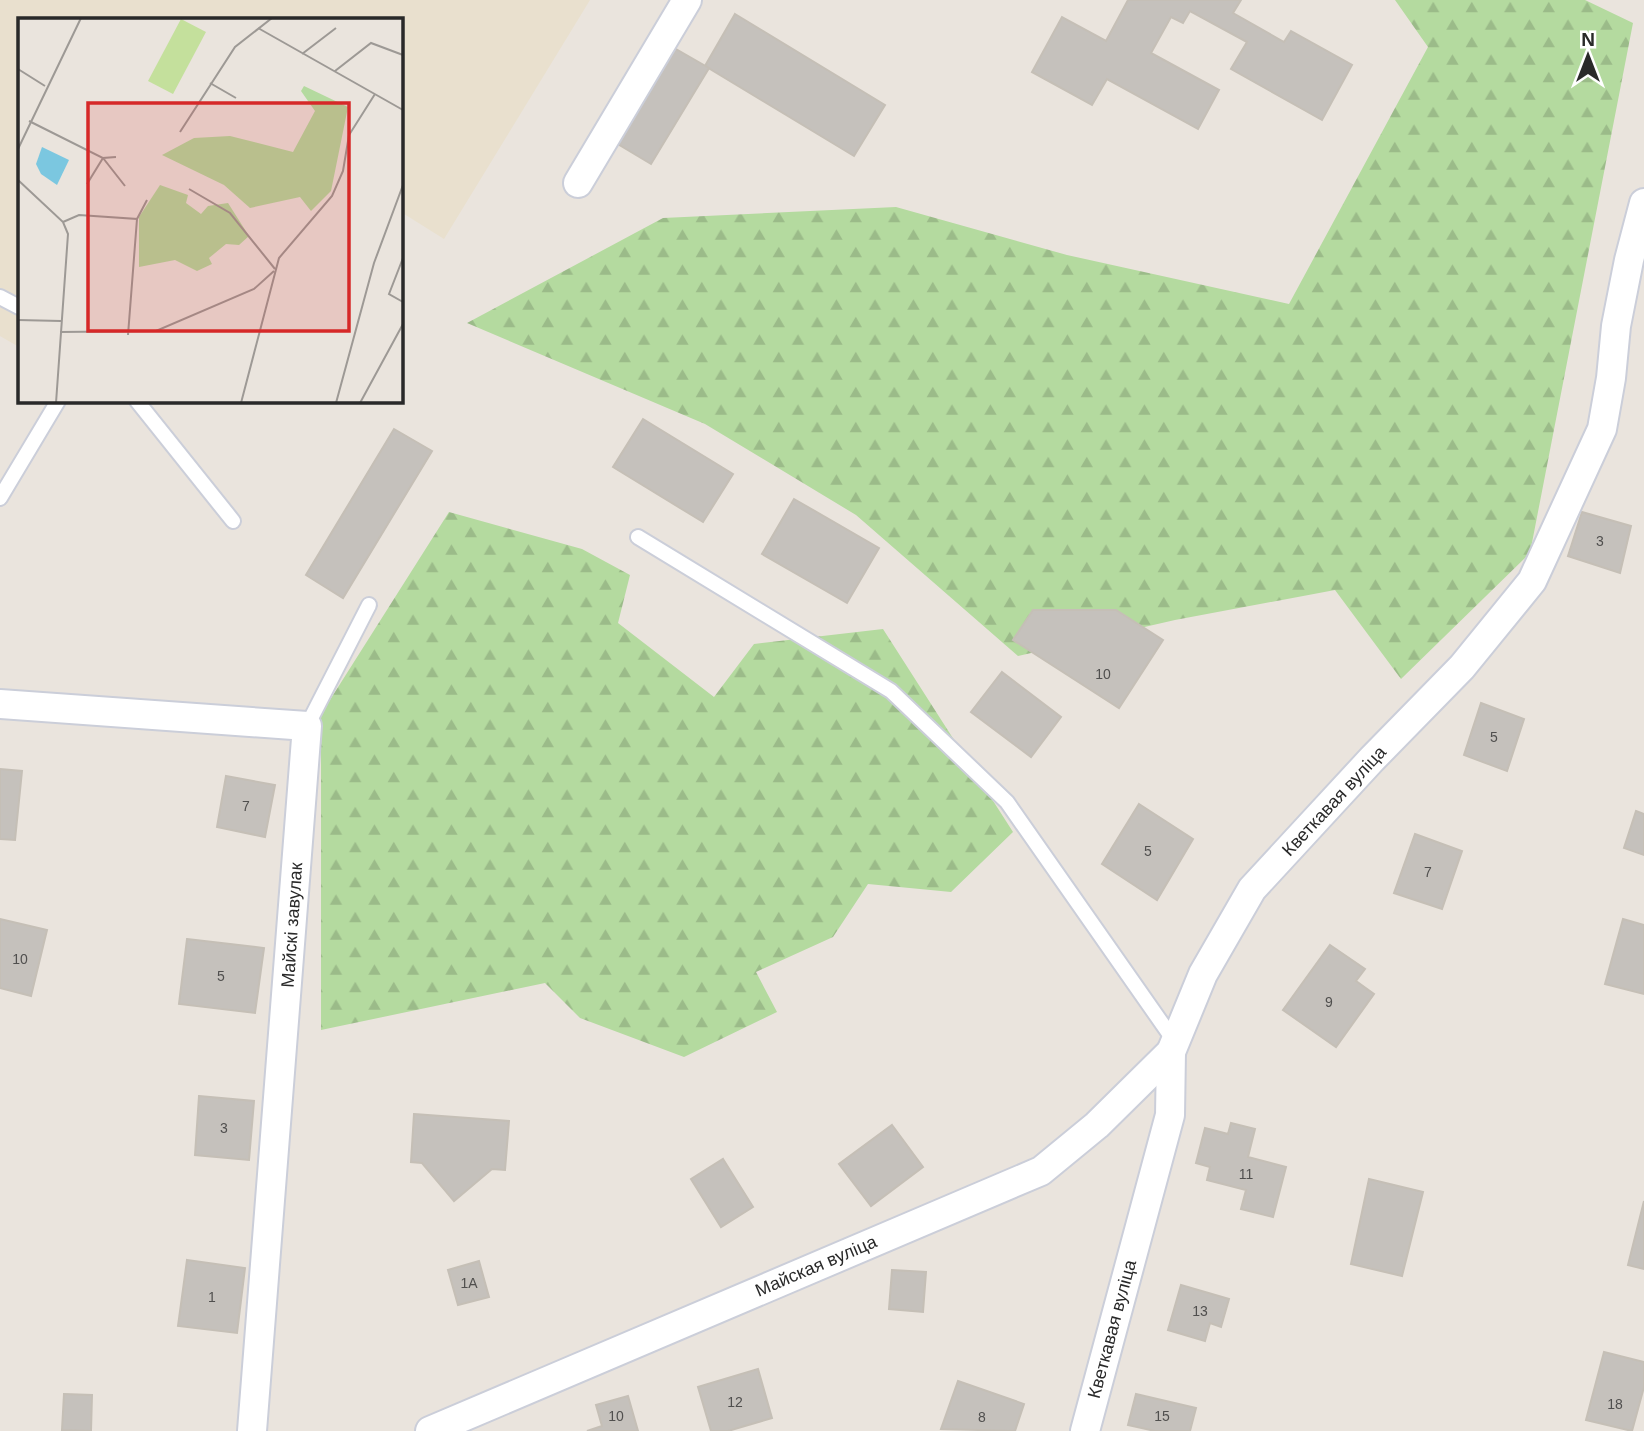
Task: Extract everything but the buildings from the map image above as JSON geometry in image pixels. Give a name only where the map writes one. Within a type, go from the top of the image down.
[{"type":"street","points":[[578,183],[687,0]]},
{"type":"street","name":"Кветкавая вуліца","points":[[1085,1431],[1170,1115],[1173,1047],[1203,974],[1252,889],[1372,759],[1462,667],[1532,581],[1602,429],[1616,326],[1644,203]]},
{"type":"street","points":[[0,704],[307,726]]},
{"type":"street","name":"Майскі завулак","points":[[252,1431],[307,726]]},
{"type":"street","name":"Майская вуліца","points":[[430,1431],[1041,1171],[1097,1125],[1173,1047]]},
{"type":"lane","points":[[0,297],[18,306]]},
{"type":"lane","points":[[0,498],[57,402]]},
{"type":"lane","points":[[138,402],[233,521]]},
{"type":"lane","points":[[638,537],[891,691],[1007,802],[1173,1047]]},
{"type":"lane","points":[[307,726],[369,605]]},
{"type":"shaded area","points":[[0,0],[590,0],[444,239],[402,213],[402,18],[18,18],[18,346],[0,336]]},
{"type":"green space","points":[[1395,0],[1585,0],[1633,23],[1530,553],[1401,679],[1335,590],[1175,620],[1018,656],[856,515],[705,424],[467,323],[663,218],[896,207],[1067,255],[1289,304],[1428,47]]},
{"type":"green space","points":[[449,512],[582,549],[630,575],[618,623],[714,697],[754,644],[883,629],[1013,832],[951,892],[868,884],[833,937],[756,972],[777,1012],[684,1057],[580,1018],[545,983],[321,1030],[321,714]]}]
